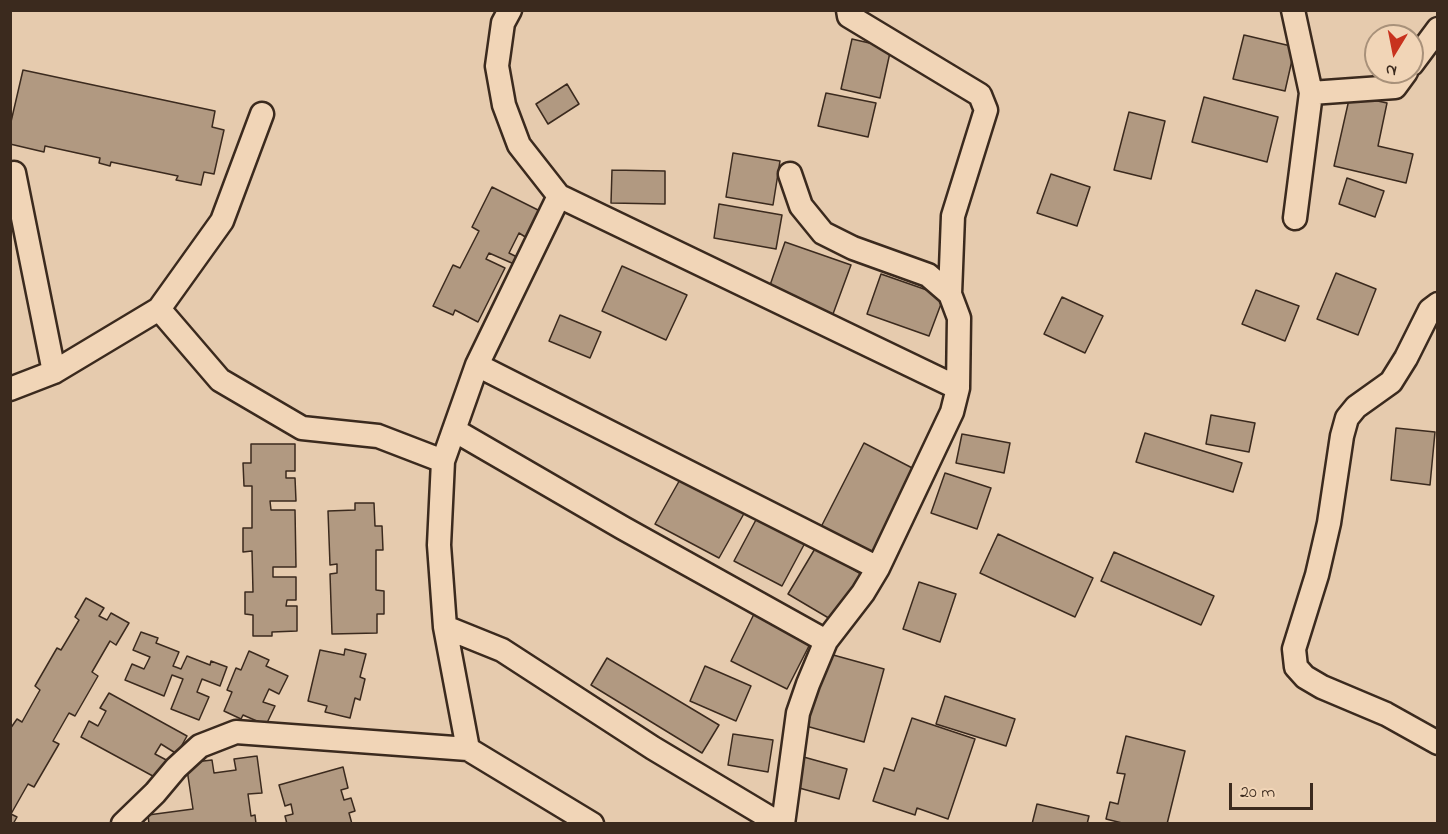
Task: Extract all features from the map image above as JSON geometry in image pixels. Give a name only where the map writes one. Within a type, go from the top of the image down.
[{"type":"street","points":[[510,10],[503,23],[497,66],[504,105],[519,145],[559,196],[958,388]]},
{"type":"street","points":[[445,627],[502,650],[653,748],[782,824],[798,713],[808,684],[826,641],[864,593],[878,568],[952,412],[958,388],[959,318],[950,294],[953,216],[986,110],[980,96],[849,16],[848,10]]},
{"type":"street","points":[[1293,10],[1311,93],[1295,218]]},
{"type":"street","points":[[1424,47],[1437,29]]},
{"type":"street","points":[[1311,93],[1395,87],[1397,84]]},
{"type":"street","points":[[10,389],[54,372],[159,309],[222,221],[262,114]]},
{"type":"street","points":[[14,172],[54,372]]},
{"type":"street","points":[[790,174],[801,207],[823,233],[853,248],[928,275],[950,294]]},
{"type":"street","points":[[468,749],[445,627],[439,545],[443,461],[477,365],[559,196]]},
{"type":"street","points":[[1437,304],[1430,310],[1391,382],[1356,407],[1347,418],[1342,436],[1329,524],[1317,575],[1294,649],[1296,667],[1305,677],[1322,687],[1386,714],[1437,743]]},
{"type":"street","points":[[159,309],[220,380],[302,428],[378,436],[443,461]]},
{"type":"street","points":[[477,365],[878,568]]},
{"type":"street","points":[[454,430],[623,528],[826,641]]},
{"type":"street","points":[[123,824],[200,746],[236,732],[468,749],[592,824]]},
{"type":"building","points":[[1244,35],[1295,47],[1285,91],[1233,79]]},
{"type":"building","points":[[852,39],[891,48],[880,98],[841,89]]},
{"type":"building","points":[[23,70],[215,111],[212,127],[224,130],[214,174],[204,172],[201,185],[176,180],[178,176],[111,162],[110,166],[99,163],[100,158],[45,146],[44,152],[10,144],[10,126]]},
{"type":"building","points":[[567,84],[579,104],[548,124],[536,104]]},
{"type":"building","points":[[826,93],[876,103],[868,137],[818,126]]},
{"type":"building","points":[[1350,95],[1387,103],[1378,146],[1413,154],[1406,183],[1334,166]]},
{"type":"building","points":[[1204,97],[1278,117],[1267,162],[1192,142]]},
{"type":"building","points":[[1129,112],[1165,121],[1151,179],[1114,170]]},
{"type":"building","points":[[733,153],[780,161],[773,205],[726,197]]},
{"type":"building","points":[[612,170],[665,171],[665,204],[611,203]]},
{"type":"building","points":[[1051,174],[1090,187],[1077,226],[1037,213]]},
{"type":"building","points":[[1347,178],[1384,191],[1375,217],[1339,204]]},
{"type":"building","points":[[492,187],[540,211],[527,238],[519,233],[509,253],[517,257],[514,264],[489,253],[486,259],[505,268],[478,322],[455,310],[453,315],[433,306],[453,265],[460,268],[479,231],[472,227]]},
{"type":"building","points":[[719,204],[782,215],[776,249],[714,238]]},
{"type":"building","points":[[785,242],[851,265],[833,314],[768,291]]},
{"type":"building","points":[[622,266],[687,295],[666,340],[602,311]]},
{"type":"building","points":[[1336,273],[1376,289],[1358,335],[1317,319]]},
{"type":"building","points":[[881,274],[944,296],[929,336],[867,314]]},
{"type":"building","points":[[1256,290],[1299,306],[1285,341],[1242,324]]},
{"type":"building","points":[[1062,297],[1103,316],[1085,353],[1044,334]]},
{"type":"building","points":[[560,315],[601,332],[590,358],[549,341]]},
{"type":"building","points":[[1211,415],[1255,423],[1249,452],[1206,444]]},
{"type":"building","points":[[1396,428],[1435,432],[1430,485],[1391,480]]},
{"type":"building","points":[[1145,433],[1242,463],[1233,492],[1136,462]]},
{"type":"building","points":[[962,434],[1010,443],[1004,473],[956,463]]},
{"type":"building","points":[[864,443],[920,472],[876,556],[821,527]]},
{"type":"building","points":[[251,444],[295,444],[295,471],[286,471],[286,478],[295,478],[296,501],[270,501],[271,510],[295,510],[296,567],[273,567],[273,577],[296,577],[296,600],[287,600],[286,606],[297,606],[297,631],[272,632],[272,636],[253,636],[253,615],[245,614],[245,592],[253,592],[252,551],[243,552],[243,528],[252,528],[252,486],[244,486],[243,463],[251,463]]},
{"type":"building","points":[[945,473],[991,488],[977,529],[931,513]]},
{"type":"building","points":[[682,476],[746,510],[719,558],[655,524]]},
{"type":"building","points":[[355,503],[374,503],[375,526],[382,526],[383,550],[376,550],[376,590],[384,591],[384,614],[377,614],[377,633],[332,634],[330,574],[337,573],[337,564],[330,565],[328,511],[355,510]]},
{"type":"building","points":[[758,516],[806,541],[782,586],[734,561]]},
{"type":"building","points":[[998,534],[1093,578],[1075,617],[980,573]]},
{"type":"building","points":[[816,547],[861,574],[832,620],[788,594]]},
{"type":"building","points":[[1114,552],[1214,596],[1201,625],[1101,581]]},
{"type":"building","points":[[919,582],[956,594],[940,642],[903,629]]},
{"type":"building","points":[[86,598],[104,608],[99,616],[107,620],[111,613],[129,623],[116,645],[110,641],[92,672],[98,676],[75,716],[69,713],[53,741],[59,744],[34,787],[28,784],[11,814],[17,817],[13,824],[10,824],[10,729],[17,719],[22,722],[40,690],[35,686],[57,648],[61,650],[79,620],[75,617]]},
{"type":"building","points":[[754,614],[811,642],[787,689],[731,661]]},
{"type":"building","points":[[141,632],[158,638],[156,643],[179,652],[173,666],[181,669],[187,656],[210,665],[211,661],[227,667],[220,686],[202,679],[197,692],[209,697],[199,720],[171,709],[183,679],[172,675],[164,696],[125,680],[132,664],[144,669],[150,657],[133,650]]},
{"type":"building","points":[[345,649],[366,654],[360,677],[365,679],[360,700],[355,698],[350,718],[325,712],[327,706],[308,701],[320,650],[344,655]]},
{"type":"building","points":[[249,651],[269,660],[266,666],[288,676],[279,694],[269,689],[263,702],[275,706],[266,725],[243,715],[241,719],[224,711],[232,692],[227,690],[236,668],[241,670]]},
{"type":"building","points":[[826,653],[884,669],[864,742],[806,726]]},
{"type":"building","points":[[607,658],[719,725],[702,753],[591,685]]},
{"type":"building","points":[[705,666],[751,686],[736,721],[690,701]]},
{"type":"building","points":[[109,693],[187,736],[177,754],[161,744],[155,754],[172,763],[162,781],[81,737],[89,721],[98,726],[106,711],[100,708]]},
{"type":"building","points":[[945,696],[1015,719],[1006,746],[936,724]]},
{"type":"building","points":[[912,718],[975,739],[948,819],[917,808],[915,815],[873,801],[884,768],[894,771]]},
{"type":"building","points":[[733,734],[773,740],[768,772],[728,765]]},
{"type":"building","points":[[1126,736],[1185,751],[1167,824],[1126,824],[1106,819],[1110,802],[1118,804],[1125,774],[1117,773]]},
{"type":"building","points":[[257,756],[262,793],[248,794],[251,816],[255,815],[256,824],[149,824],[148,815],[193,809],[186,763],[212,760],[214,773],[236,770],[234,759]]},
{"type":"building","points":[[800,756],[847,769],[839,799],[792,786]]},
{"type":"building","points":[[343,767],[348,788],[341,790],[344,800],[351,798],[355,811],[349,813],[352,824],[287,824],[285,816],[293,814],[291,804],[285,806],[279,785]]},
{"type":"building","points":[[1037,804],[1089,816],[1087,824],[1032,824]]}]
